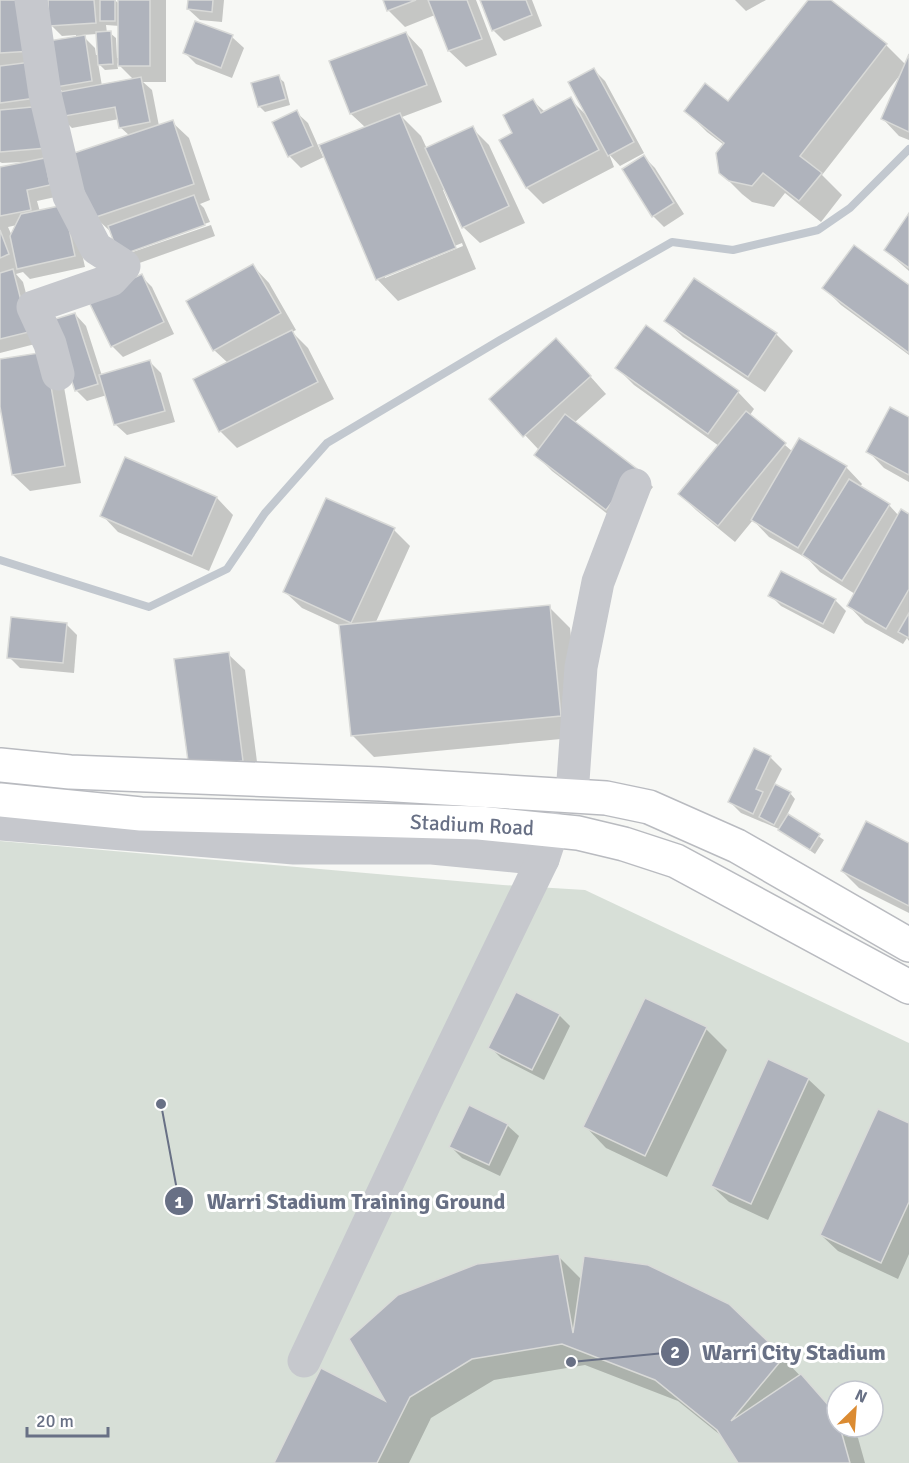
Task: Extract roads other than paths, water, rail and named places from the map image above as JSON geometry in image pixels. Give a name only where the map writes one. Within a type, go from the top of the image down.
[{"type":"main road","name":"Stadium Road","points":[[0,765],[82,773],[392,785],[606,798],[649,807],[737,846],[909,945]]},
{"type":"main road","name":"Stadium Road","points":[[0,800],[141,814],[478,823],[548,844],[624,843],[676,861],[909,987]]},
{"type":"street","points":[[31,0],[45,94],[69,196],[96,248],[124,266],[111,280],[33,307],[50,344],[58,374]]},
{"type":"street","points":[[572,795],[581,667],[598,582],[635,485]]},
{"type":"street","points":[[0,824],[294,848],[432,848],[548,844],[304,1360]]},
{"type":"waterway","points":[[0,560],[149,607],[227,569],[265,513],[327,443],[500,340],[672,242],[733,250],[818,230],[850,208],[909,149]]},
{"type":"place","name":"Warri Stadium Training Ground","points":[[161,1104]]},
{"type":"place","name":"Warri City Stadium","points":[[571,1362]]}]
